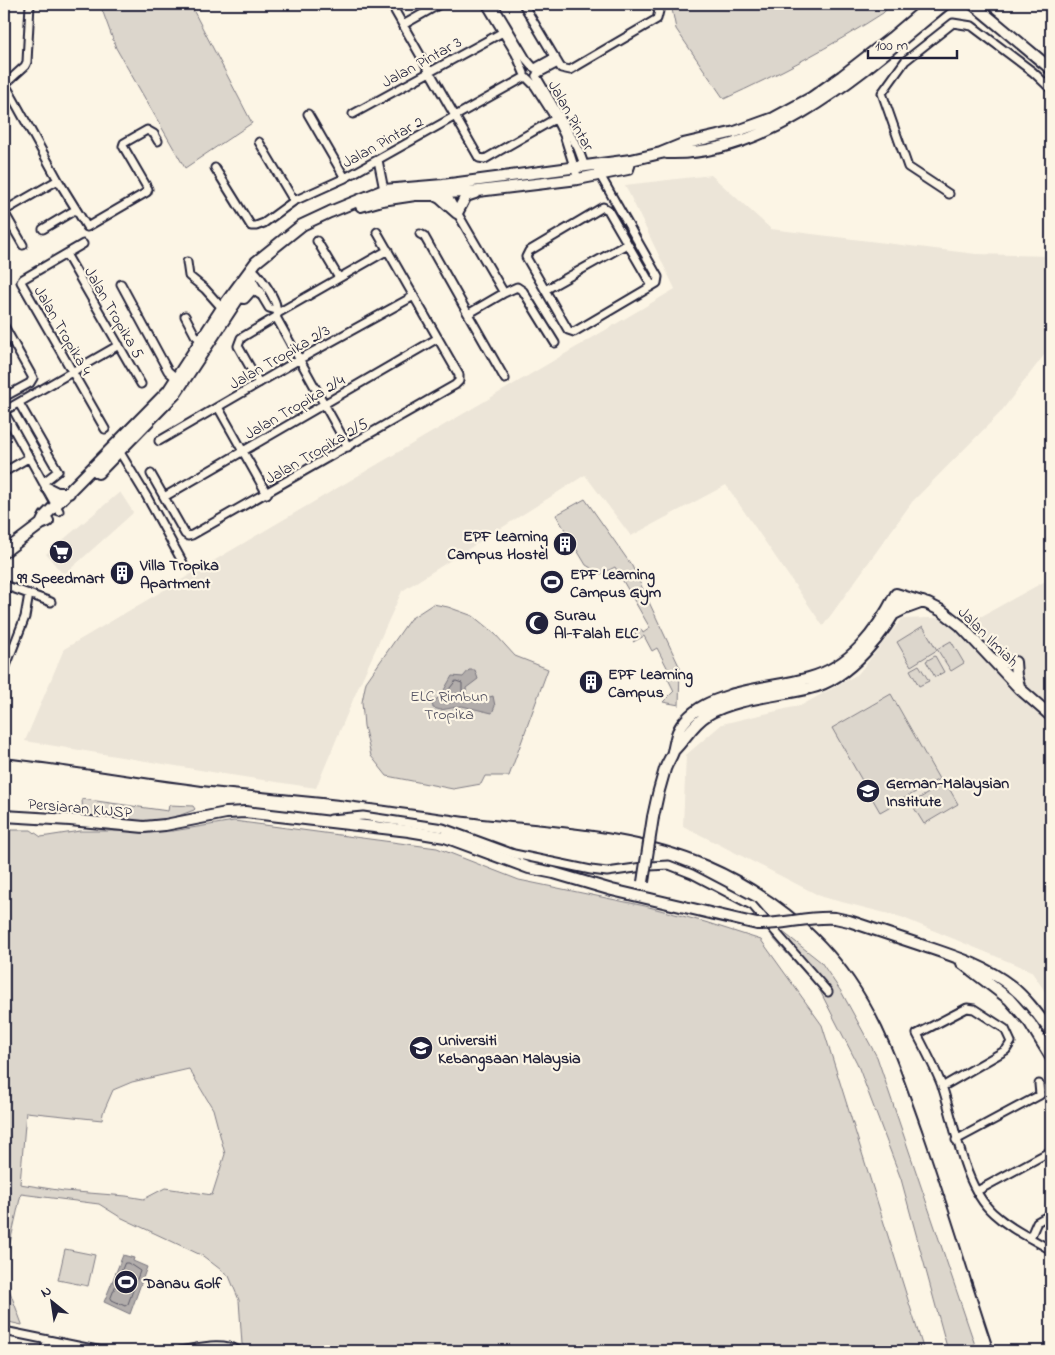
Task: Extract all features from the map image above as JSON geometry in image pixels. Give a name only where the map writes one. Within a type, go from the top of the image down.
[{"type":"street","points":[[30,4],[27,62],[4,85],[75,210],[87,227],[147,192],[148,189],[123,146],[124,143],[148,130],[154,134],[158,141]]},
{"type":"street","points":[[391,4],[479,158],[485,159],[558,118]]},
{"type":"street","points":[[403,25],[440,4]]},
{"type":"street","name":"Jalan Pintar","points":[[489,4],[516,54],[531,74]]},
{"type":"street","name":"Jalan Pintar","points":[[489,4],[526,60],[535,86],[558,118],[579,171]]},
{"type":"street","points":[[523,4],[556,60],[562,68],[570,70],[657,19],[658,11],[654,4]]},
{"type":"street","points":[[4,552],[48,520],[69,493],[176,393],[222,308],[251,274],[306,229],[329,217],[382,200],[432,194],[444,189],[579,171],[628,169],[631,160],[661,153],[682,144],[735,132],[774,118],[811,98],[870,55],[931,4]]},
{"type":"street","points":[[661,153],[685,154],[711,149],[738,142],[783,123],[815,105],[846,83],[945,4]]},
{"type":"street","points":[[973,4],[1051,69]]},
{"type":"street","points":[[948,194],[908,167],[882,93],[905,61],[953,23],[972,26],[1032,72],[1051,90]]},
{"type":"street","name":"Jalan Pintar 3","points":[[353,114],[503,32]]},
{"type":"street","name":"Jalan Pintar 2","points":[[215,168],[251,226],[256,226],[264,223],[294,201],[345,178],[556,60]]},
{"type":"street","points":[[308,114],[345,178]]},
{"type":"street","points":[[259,142],[294,201]]},
{"type":"street","points":[[378,160],[384,190]]},
{"type":"street","points":[[599,170],[658,277],[657,283],[652,286],[574,332],[568,330],[526,257],[529,251],[603,207],[608,210],[652,286]]},
{"type":"street","points":[[457,213],[466,196],[478,191],[579,171]]},
{"type":"street","points":[[23,245],[4,212],[58,180]]},
{"type":"street","points":[[444,189],[504,293]]},
{"type":"street","points":[[47,514],[58,508],[117,448],[168,391],[205,341],[251,274],[261,256],[302,225],[384,190],[444,189],[478,191]]},
{"type":"street","points":[[432,194],[440,198],[457,213]]},
{"type":"street","points":[[43,229],[75,210]]},
{"type":"street","points":[[377,232],[438,338]]},
{"type":"street","points":[[420,234],[424,236],[505,379]]},
{"type":"street","points":[[317,241],[338,278]]},
{"type":"street","name":"Jalan Tropika 4","points":[[83,244],[23,279],[22,282],[105,429]]},
{"type":"street","points":[[546,290],[627,244]]},
{"type":"street","points":[[259,383],[238,346],[241,338],[277,314],[388,250]]},
{"type":"street","name":"Jalan Tropika 5","points":[[66,254],[141,384]]},
{"type":"street","points":[[186,262],[189,276],[205,289],[222,308]]},
{"type":"street","points":[[251,274],[269,308],[277,314]]},
{"type":"street","points":[[251,274],[276,303],[277,314],[348,447]]},
{"type":"street","points":[[121,284],[168,371],[176,378]]},
{"type":"street","points":[[467,312],[517,287],[523,291],[555,343]]},
{"type":"street","points":[[185,316],[195,335],[205,341],[215,340],[249,291],[255,289],[260,293]]},
{"type":"street","name":"Jalan Tropika 2/3","points":[[159,441],[300,359],[414,296]]},
{"type":"street","points":[[4,326],[32,378],[30,383],[4,397]]},
{"type":"street","name":"Jalan Tropika 2/5","points":[[164,497],[185,534],[188,536],[267,494],[455,385],[459,381],[459,375],[438,338]]},
{"type":"street","name":"Jalan Tropika 2/4","points":[[164,497],[438,338]]},
{"type":"street","points":[[58,508],[4,410],[119,345]]},
{"type":"street","points":[[19,403],[58,471],[47,488],[50,505],[41,524]]},
{"type":"street","points":[[218,407],[267,494]]},
{"type":"street","points":[[117,448],[147,497],[183,563]]},
{"type":"street","points":[[4,472],[30,457]]},
{"type":"street","points":[[151,474],[164,497]]},
{"type":"street","points":[[47,488],[57,493],[69,493]]},
{"type":"street","points":[[4,585],[51,602]]},
{"type":"street","points":[[4,671],[25,617],[29,594]]},
{"type":"street","points":[[639,896],[657,795],[665,769],[672,752],[698,721],[726,707],[769,691],[810,683],[825,683],[849,667],[874,643],[894,614],[900,595]]},
{"type":"street","points":[[810,683],[836,666],[861,646],[900,595]]},
{"type":"street","name":"Jalan Ilmiah","points":[[900,595],[923,602],[942,611],[960,625],[1020,689],[1051,716]]},
{"type":"street","points":[[894,614],[923,602]]},
{"type":"street","points":[[994,661],[1003,663],[1015,662],[1016,676],[1020,689]]},
{"type":"street","name":"Persiaran KWSP","points":[[4,816],[124,826],[154,826],[237,812],[323,821],[445,838],[529,868],[757,924],[781,924],[818,918],[835,918],[969,961],[991,972],[1027,1000],[1051,1032]]},
{"type":"street","points":[[323,821],[362,816],[443,828],[514,854],[591,870],[607,872],[669,865],[692,874],[753,906],[796,953],[828,992]]},
{"type":"street","points":[[951,955],[1009,999],[1030,1023],[1051,1058]]},
{"type":"street","points":[[942,1087],[1006,1050],[1011,1042],[1005,1029],[974,1009],[967,1008],[917,1034],[942,1087],[956,1140],[983,1203],[992,1213],[1014,1230],[1051,1250]]},
{"type":"street","points":[[956,1140],[1040,1095],[1039,1084]]},
{"type":"street","points":[[977,1191],[1051,1151]]},
{"type":"street","points":[[1030,1238],[1038,1222],[1051,1214]]},
{"type":"street","points":[[4,1331],[102,1351]]},
{"type":"street","points":[[44,1351],[47,1341]]},
{"type":"street","points":[[180,1351],[215,1346],[232,1348],[238,1351]]},
{"type":"shaded area","points":[[711,175],[771,229],[976,254],[1051,256],[1051,346],[1000,413],[912,502],[823,626],[726,485],[631,536],[585,475],[402,591],[358,688],[316,788],[25,741],[64,649],[675,289],[625,185]]},
{"type":"shaded area","points":[[120,492],[133,512],[132,514],[66,573],[61,572],[46,554]]},
{"type":"shaded area","name":"German-Malaysian Institute","points":[[1051,578],[1051,1000],[1031,971],[901,917],[822,897],[683,826],[686,755],[722,724],[802,705],[858,674],[902,619],[982,616]]},
{"type":"green space","points":[[100,4],[190,4],[252,123],[185,168],[116,48]]},
{"type":"green space","points":[[671,4],[892,4],[883,13],[825,48],[785,70],[724,99],[676,29]]},
{"type":"green space","points":[[585,499],[632,566],[680,668],[679,705],[663,702],[674,691],[666,675],[670,673],[657,648],[652,651],[644,636],[633,642],[637,637],[635,632],[641,629],[643,633],[650,628],[615,567],[601,574],[586,565],[556,515]]},
{"type":"green space","name":"ELC Rimbun Tropika","points":[[433,604],[473,616],[495,634],[515,656],[548,669],[509,776],[485,776],[481,784],[453,789],[387,776],[371,756],[364,726],[362,702],[366,682],[410,619]]},
{"type":"green space","points":[[923,626],[937,650],[911,666],[897,642]]},
{"type":"green space","points":[[951,641],[964,663],[951,671],[937,649]]},
{"type":"green space","points":[[935,656],[944,672],[935,677],[926,661]]},
{"type":"green space","points":[[919,665],[929,681],[919,686],[910,670]]},
{"type":"green space","points":[[891,694],[939,779],[880,812],[832,728]]},
{"type":"green space","points":[[946,783],[958,804],[924,824],[911,803]]},
{"type":"green space","points":[[82,799],[168,811],[169,805],[193,806],[195,809],[157,824],[83,818]]},
{"type":"green space","name":"Universiti Kebangsaan Malaysia","points":[[234,821],[437,848],[519,880],[645,906],[705,922],[761,940],[822,1025],[924,1351],[251,1351],[242,1344],[239,1300],[229,1276],[203,1256],[120,1217],[99,1204],[21,1194],[4,1270],[4,830],[31,830],[41,837],[80,831],[173,831]],"holes":[[[189,1069],[213,1109],[225,1154],[212,1195],[165,1188],[144,1199],[64,1191],[20,1184],[26,1112],[102,1120],[113,1090],[132,1082]]]},
{"type":"green space","points":[[778,930],[821,962],[842,993],[877,1057],[977,1351],[948,1351],[901,1179],[857,1063],[819,989],[772,937],[772,933]]},
{"type":"green space","points":[[65,1249],[95,1255],[88,1286],[58,1280]]},
{"type":"green space","points":[[4,1276],[22,1324],[22,1325],[4,1321]]},
{"type":"water","points":[[469,670],[475,670],[478,679],[466,688],[467,696],[475,701],[493,696],[495,706],[492,713],[462,706],[441,710],[433,708],[432,702],[440,697],[452,676],[463,677]]},
{"type":"water","name":"Danau Golf","points":[[123,1255],[134,1258],[133,1261],[147,1267],[130,1314],[104,1302]]},
{"type":"railway","points":[[4,758],[185,784],[339,800],[617,835],[648,841],[678,850],[708,861],[750,883],[790,910],[825,942],[854,978],[876,1015],[909,1093],[994,1351]]},
{"type":"place","name":"EPF Learning Campus Hostel","points":[[565,544]]},
{"type":"place","name":"99 Speedmart","points":[[61,552]]},
{"type":"place","name":"Villa Tropika Apartment","points":[[122,573]]},
{"type":"place","name":"EPF Learning Campus Gym","points":[[552,582]]},
{"type":"place","name":"Surau Al-Falah ELC","points":[[537,623]]},
{"type":"place","name":"EPF Learning Campus","points":[[591,682]]},
{"type":"place","name":"German-Malaysian Institute","points":[[868,791]]},
{"type":"place","name":"Universiti Kebangsaan Malaysia","points":[[421,1048]]},
{"type":"place","name":"Danau Golf","points":[[126,1282]]}]
